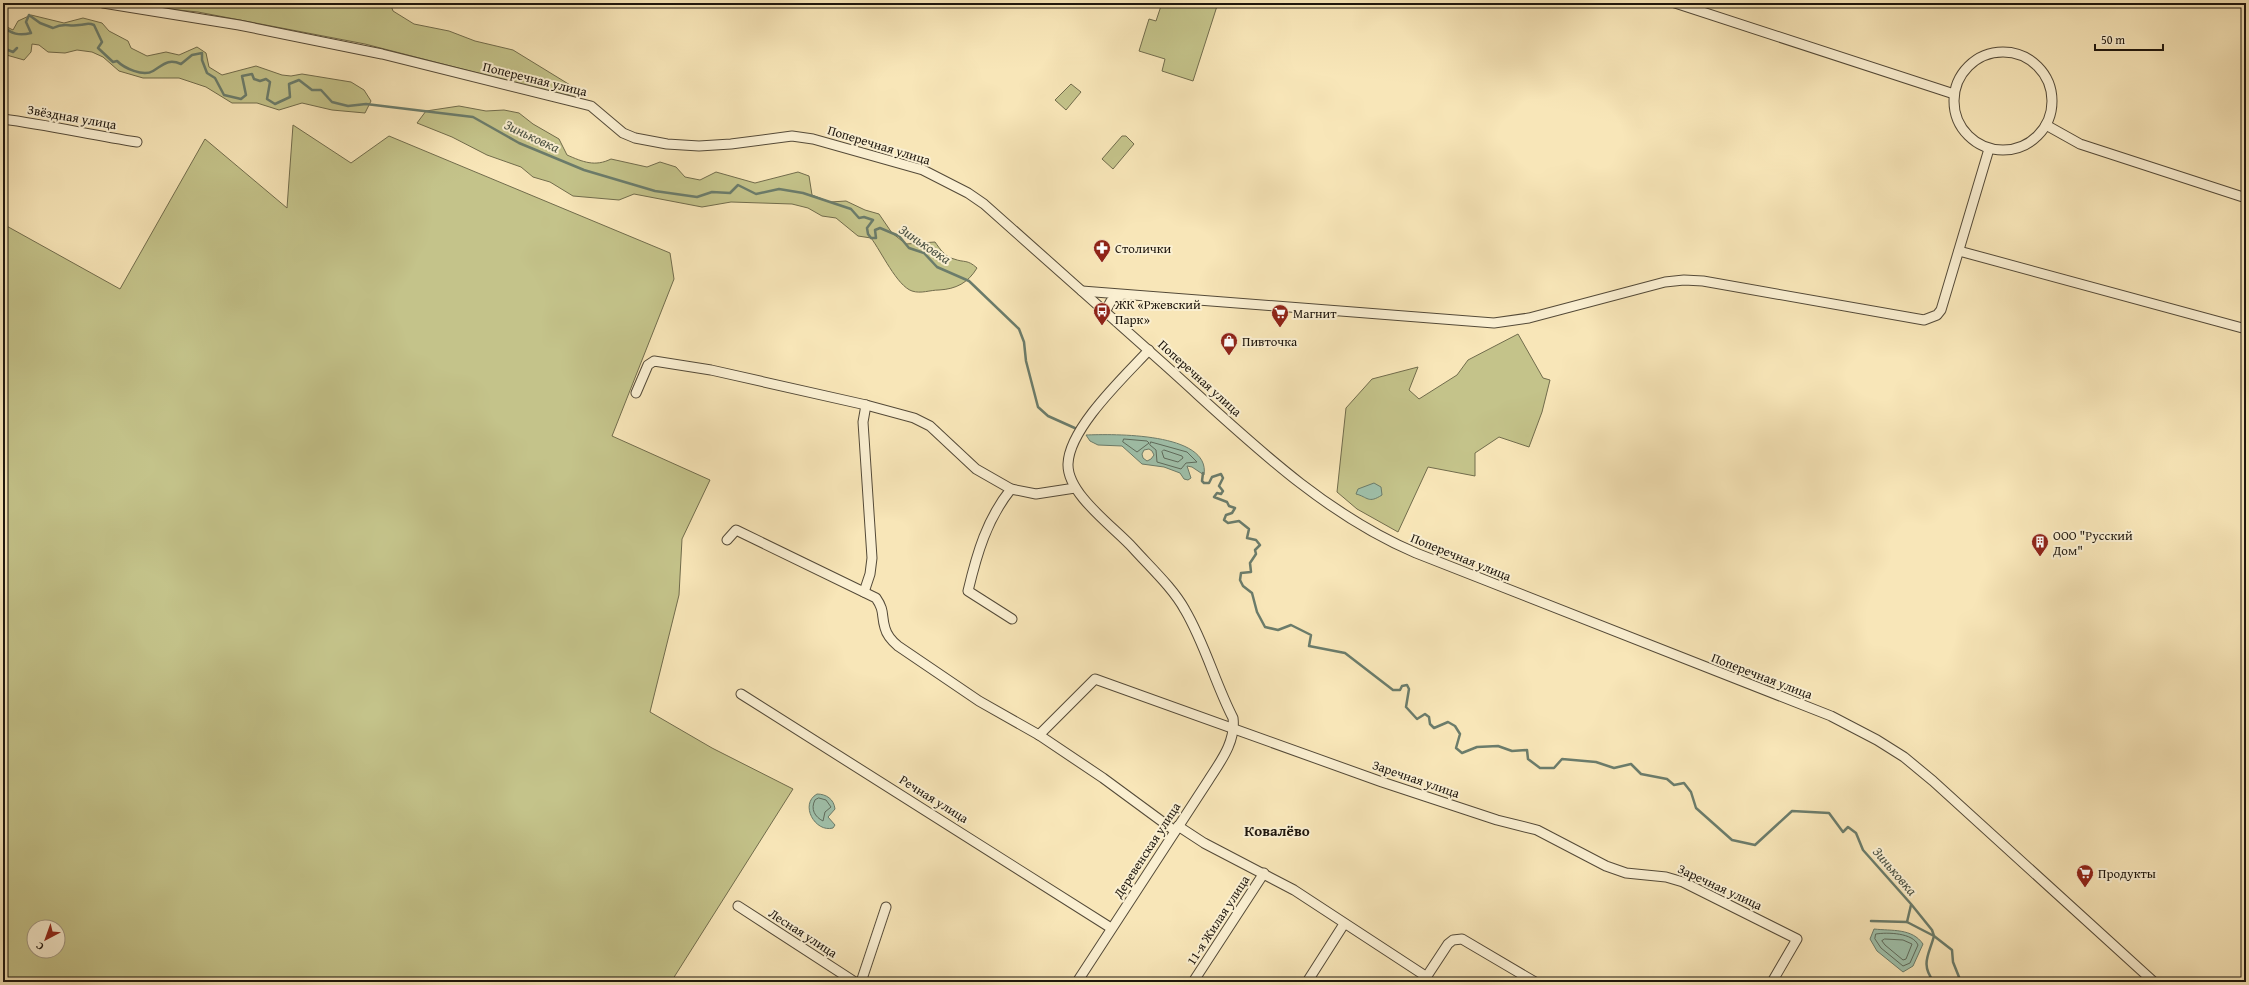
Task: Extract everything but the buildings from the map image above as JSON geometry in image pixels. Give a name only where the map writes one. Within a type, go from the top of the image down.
[{"type":"street","name":"Поперечная улица","points":[[103,3],[247,27],[382,54],[591,106],[623,133],[661,143],[699,146],[792,136],[813,139],[898,162],[938,177],[978,200],[1149,350],[1252,443],[1294,478],[1341,512],[1387,541],[1831,716],[1877,740],[1904,758],[1955,799],[2154,982]]},
{"type":"street","points":[[1674,3],[1954,94]]},
{"type":"street","points":[[2006,52],[2025,58],[2041,70],[2050,87],[2052,107],[2046,125],[2032,142],[2011,150],[1989,149],[1971,139],[1958,122],[1954,94],[1960,78],[1970,65],[1987,55],[2006,52]]},
{"type":"street","name":"Звёздная улица","points":[[3,119],[55,126],[79,132],[137,142]]},
{"type":"street","points":[[2046,125],[2080,144],[2246,198]]},
{"type":"street","points":[[1082,292],[1494,323],[1529,318],[1665,282],[1690,280],[1703,281],[1924,320],[1931,319],[1941,310],[1989,149]]},
{"type":"street","points":[[1959,251],[2246,329]]},
{"type":"street","points":[[1105,312],[1111,301],[1121,294]]},
{"type":"street","points":[[1149,350],[1098,406],[1082,428],[1068,463],[1068,475],[1075,488],[1133,548],[1185,609],[1233,718],[1235,729]]},
{"type":"street","points":[[636,393],[648,365],[654,361],[711,370],[866,405],[914,418],[930,426],[976,469],[1011,489],[1036,494],[1075,488]]},
{"type":"street","points":[[864,592],[870,574],[872,558],[863,422],[866,405]]},
{"type":"street","points":[[1011,489],[1000,503],[987,528],[975,558],[968,591],[1012,619]]},
{"type":"street","points":[[727,540],[736,530],[876,598],[883,608],[884,627],[888,636],[898,646],[979,701],[1038,735],[1177,829],[1264,873],[1344,924],[1425,979],[1448,944],[1453,940],[1462,939],[1535,982]]},
{"type":"street","name":"Заречная улица","points":[[1038,735],[1095,679],[1382,782],[1497,820],[1537,830],[1606,866],[1626,873],[1666,877],[1683,882],[1797,939],[1772,982]]},
{"type":"street","name":"Речная улица","points":[[741,694],[1111,928]]},
{"type":"street","name":"Деревенская улица","points":[[1077,982],[1227,750],[1235,729]]},
{"type":"street","name":"11-я Жилая улица","points":[[1193,982],[1264,873]]},
{"type":"street","name":"Лесная улица","points":[[738,906],[855,982]]},
{"type":"street","points":[[861,982],[886,907]]},
{"type":"street","points":[[1307,982],[1344,924]]},
{"type":"shaded area","points":[[151,3],[390,3],[393,11],[414,24],[449,31],[475,41],[513,50],[575,88],[575,95],[563,95],[365,44],[198,12],[158,8]]},
{"type":"shaded area","points":[[1162,3],[1218,3],[1193,81],[1162,71],[1165,59],[1139,51],[1149,19],[1156,21]]},
{"type":"shaded area","points":[[31,15],[64,23],[83,18],[102,23],[109,31],[128,41],[131,48],[147,56],[166,52],[179,55],[197,47],[206,53],[209,67],[222,75],[256,66],[282,75],[291,76],[302,74],[351,82],[364,90],[371,101],[365,113],[332,110],[302,103],[279,110],[257,103],[232,103],[206,87],[179,78],[143,78],[119,71],[103,57],[92,52],[77,50],[65,53],[48,52],[39,45],[32,44],[31,52],[24,60],[3,54],[3,25],[13,30],[18,21]]},
{"type":"shaded area","points":[[1071,84],[1081,92],[1066,110],[1055,100]]},
{"type":"shaded area","points":[[459,106],[486,111],[504,110],[519,113],[533,124],[559,139],[567,155],[589,163],[600,163],[611,159],[647,167],[660,162],[676,167],[685,177],[700,180],[716,172],[755,183],[798,172],[809,176],[812,195],[830,202],[846,201],[865,210],[879,214],[892,233],[906,244],[935,242],[943,252],[951,258],[968,262],[977,268],[970,278],[956,287],[915,292],[906,288],[895,275],[871,238],[858,236],[836,218],[822,216],[808,208],[792,204],[731,202],[702,207],[634,194],[619,200],[573,196],[550,182],[533,177],[521,167],[487,155],[452,137],[417,123],[426,111]]},
{"type":"shaded area","points":[[293,125],[351,163],[389,136],[670,253],[674,279],[612,436],[710,480],[682,539],[679,595],[650,712],[712,748],[793,789],[671,982],[3,982],[3,224],[120,289],[205,139],[287,208]]},
{"type":"shaded area","points":[[1122,136],[1126,136],[1134,144],[1113,169],[1102,159]]},
{"type":"shaded area","points":[[1518,334],[1543,378],[1550,380],[1542,412],[1529,447],[1499,437],[1475,453],[1475,476],[1428,467],[1398,532],[1357,509],[1337,492],[1346,408],[1372,379],[1418,367],[1409,390],[1419,399],[1457,375],[1468,360]]},
{"type":"water","points":[[1086,435],[1137,436],[1157,438],[1177,443],[1192,450],[1202,461],[1204,475],[1192,467],[1187,466],[1191,478],[1188,480],[1184,479],[1180,473],[1164,467],[1142,464],[1122,446],[1098,445],[1090,441]],"holes":[[[1149,449],[1154,455],[1151,459],[1147,461],[1143,458],[1142,454],[1144,450]]]},
{"type":"water","points":[[1374,483],[1381,487],[1382,495],[1374,499],[1368,499],[1356,494],[1358,489]]},
{"type":"water","points":[[817,794],[826,796],[833,802],[835,809],[828,817],[835,825],[833,828],[820,826],[812,817],[809,810],[809,804]]},
{"type":"water","points":[[1874,929],[1901,931],[1913,935],[1918,939],[1923,944],[1913,966],[1903,972],[1877,951],[1870,939]]},
{"type":"waterway","name":"Зиньковка","points":[[3,26],[16,34],[31,33],[26,22],[29,15],[40,23],[53,28],[64,25],[92,24],[94,25],[102,42],[98,48],[113,62],[117,61],[129,69],[144,73],[149,73],[169,62],[181,64],[192,55],[202,53],[202,60],[207,73],[215,78],[224,95],[241,99],[246,95],[242,76],[252,74],[254,79],[260,81],[266,79],[270,82],[267,99],[275,104],[290,97],[289,84],[299,80],[312,90],[321,90],[332,102],[348,106],[366,104],[473,117],[519,143],[584,170],[655,191],[697,197],[712,192],[730,193],[738,185],[756,194],[779,189],[803,193],[851,209],[859,218],[864,217],[873,220],[867,228],[868,234],[871,238],[876,238],[875,230],[880,228],[899,236],[909,248],[924,253],[937,267],[969,281],[1019,329],[1024,342],[1026,361],[1038,407],[1048,416],[1077,429]]},
{"type":"waterway","points":[[3,48],[13,52],[17,48]]},
{"type":"waterway","name":"Зиньковка","points":[[1203,473],[1202,481],[1204,483],[1209,483],[1212,477],[1221,474],[1223,478],[1219,486],[1223,491],[1221,494],[1217,493],[1214,497],[1227,502],[1229,506],[1235,508],[1232,513],[1226,515],[1224,520],[1228,523],[1239,521],[1249,529],[1247,538],[1256,540],[1260,545],[1255,550],[1256,554],[1250,563],[1251,572],[1241,573],[1240,580],[1243,586],[1252,593],[1257,612],[1265,627],[1278,630],[1291,625],[1311,635],[1309,646],[1345,653],[1393,690],[1400,690],[1402,686],[1407,685],[1409,689],[1406,707],[1417,719],[1425,714],[1429,717],[1430,724],[1434,728],[1448,722],[1455,726],[1460,734],[1456,748],[1462,753],[1477,747],[1498,746],[1512,751],[1527,750],[1528,759],[1540,768],[1554,768],[1562,759],[1596,762],[1614,768],[1631,764],[1641,774],[1667,779],[1674,785],[1684,783],[1691,792],[1696,808],[1732,840],[1755,845],[1792,811],[1829,813],[1843,832],[1848,827],[1856,833],[1863,850],[1911,904],[1932,930],[1934,936],[1952,950],[1953,962],[1961,982]]},
{"type":"waterway","points":[[1907,922],[1911,905]]},
{"type":"waterway","points":[[1871,921],[1907,922],[1934,936],[1927,959],[1927,970],[1934,982]]},
{"type":"place","name":"Столички","points":[[1102,263]]},
{"type":"place","name":"ЖК «Ржевский Парк»","points":[[1102,326]]},
{"type":"place","name":"Магнит","points":[[1280,328]]},
{"type":"place","name":"Пивточка","points":[[1229,356]]},
{"type":"place","name":"ООО \"Русский Дом\"","points":[[2040,557]]},
{"type":"place","name":"Продукты","points":[[2085,888]]},
{"type":"district","name":"Ковалёво","points":[[1277,830]]}]
